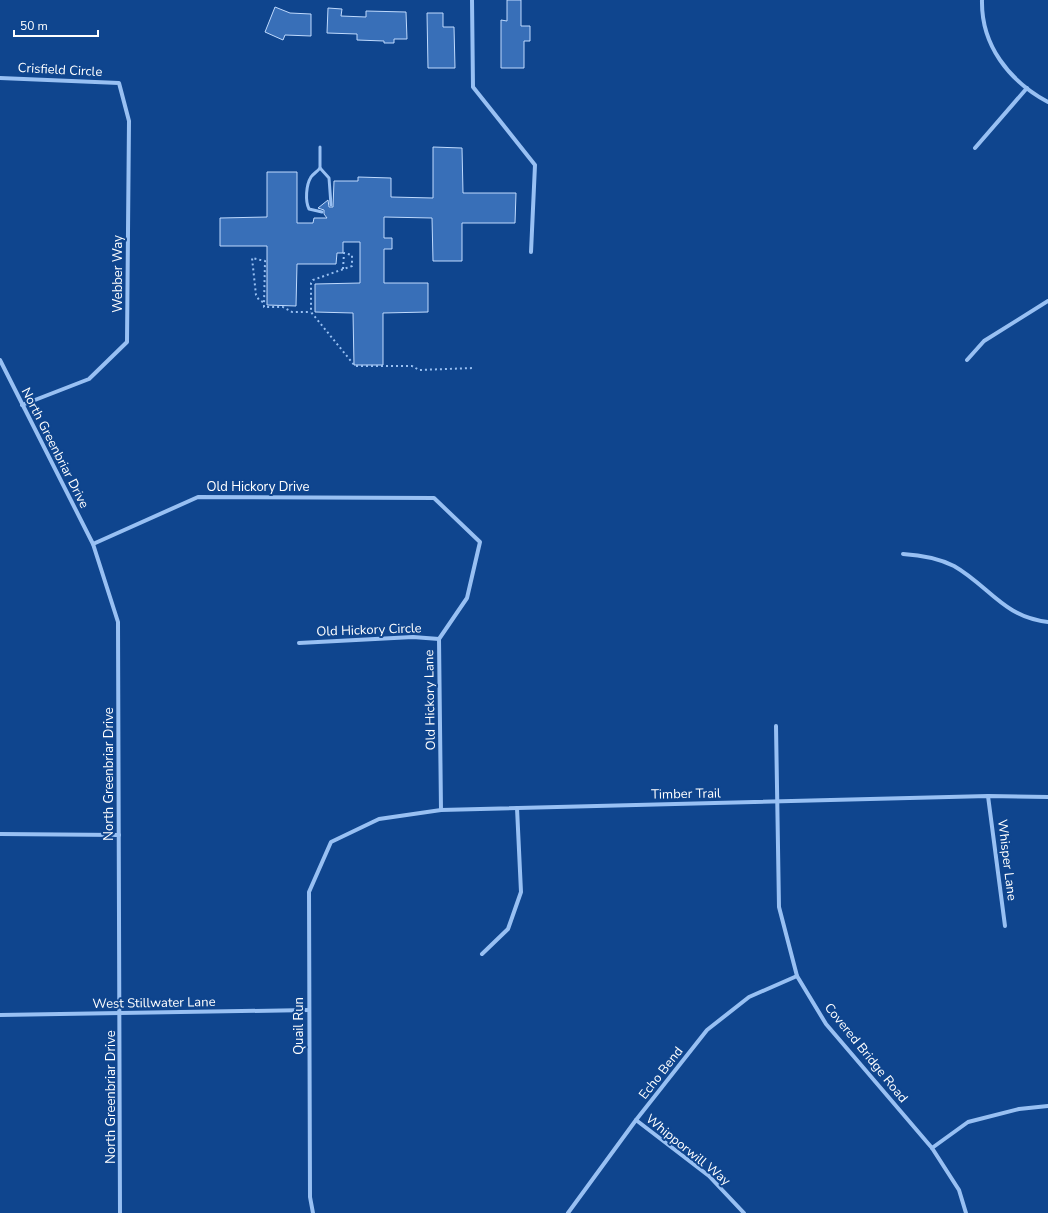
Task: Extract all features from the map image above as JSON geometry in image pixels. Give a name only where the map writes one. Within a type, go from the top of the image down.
[{"type":"street","points":[[472,0],[472,87],[535,166],[531,252]]},
{"type":"street","points":[[982,0],[981,11],[986,36],[999,60],[1018,81],[1048,102]]},
{"type":"street","name":"Crisfield Circle","points":[[0,78],[119,83]]},
{"type":"street","name":"Webber Way","points":[[22,405],[89,379],[127,342],[129,121],[119,83]]},
{"type":"street","points":[[975,148],[1027,88]]},
{"type":"street","points":[[967,360],[984,341],[1048,300]]},
{"type":"street","name":"North Greenbriar Drive","points":[[0,360],[92,544],[118,622],[121,1013],[120,1213]]},
{"type":"street","name":"Old Hickory Drive","points":[[92,544],[198,497],[434,498]]},
{"type":"street","name":"Old Hickory Lane","points":[[434,498],[480,542],[467,598],[439,639],[441,810]]},
{"type":"street","points":[[903,554],[926,557],[954,566],[1017,614],[1033,621],[1048,622]]},
{"type":"street","name":"Old Hickory Circle","points":[[299,643],[413,637],[439,639]]},
{"type":"street","name":"Covered Bridge Road","points":[[776,726],[779,907],[797,976],[826,1024],[932,1148],[958,1190],[966,1213]]},
{"type":"street","name":"Timber Trail","points":[[331,842],[379,819],[441,810],[988,796],[1048,797]]},
{"type":"street","name":"Whisper Lane","points":[[988,796],[1005,926]]},
{"type":"street","points":[[482,954],[508,929],[521,892],[517,808]]},
{"type":"street","points":[[0,834],[119,835]]},
{"type":"street","name":"Quail Run","points":[[313,1213],[310,1197],[309,892],[331,842]]},
{"type":"street","name":"Echo Bend","points":[[568,1213],[636,1120],[707,1030],[749,997],[797,976]]},
{"type":"street","name":"West Stillwater Lane","points":[[0,1015],[309,1010]]},
{"type":"street","points":[[932,1148],[968,1122],[1019,1109],[1048,1106]]},
{"type":"street","name":"Whipporwill Way","points":[[636,1120],[709,1176],[744,1213]]},
{"type":"lane","points":[[320,146],[320,168],[329,178],[331,205]]},
{"type":"lane","points":[[320,168],[311,177],[307,188],[307,204],[309,209],[322,212]]},
{"type":"path","points":[[343,269],[344,253],[352,255],[352,266],[313,280],[311,283],[311,312],[355,366],[412,366],[419,370],[474,368]]},
{"type":"path","points":[[264,302],[259,300],[256,295],[252,258],[265,260],[264,307],[283,307],[292,312],[311,312]]},
{"type":"building","points":[[507,0],[521,0],[521,26],[530,26],[530,41],[524,41],[524,68],[501,68],[501,20],[507,21]]},
{"type":"building","points":[[275,7],[290,13],[311,14],[311,36],[285,35],[283,40],[265,32]]},
{"type":"building","points":[[328,8],[342,9],[341,16],[366,17],[366,11],[406,12],[407,39],[394,39],[394,43],[384,43],[384,41],[357,40],[357,34],[327,33]]},
{"type":"building","points":[[427,13],[443,13],[443,27],[454,27],[455,68],[428,68]]},
{"type":"building","points":[[433,147],[462,148],[463,193],[516,193],[515,223],[462,223],[462,261],[433,261],[432,218],[384,217],[384,238],[392,238],[392,249],[384,249],[384,283],[428,283],[428,312],[383,313],[383,365],[354,365],[353,313],[315,312],[315,284],[360,283],[360,242],[343,242],[343,253],[337,253],[336,264],[297,264],[296,306],[267,305],[267,246],[220,246],[220,218],[267,217],[267,172],[297,172],[297,223],[313,223],[314,218],[327,218],[324,214],[324,210],[318,208],[328,200],[329,207],[333,207],[334,181],[358,181],[358,177],[391,178],[391,197],[433,198]]}]
